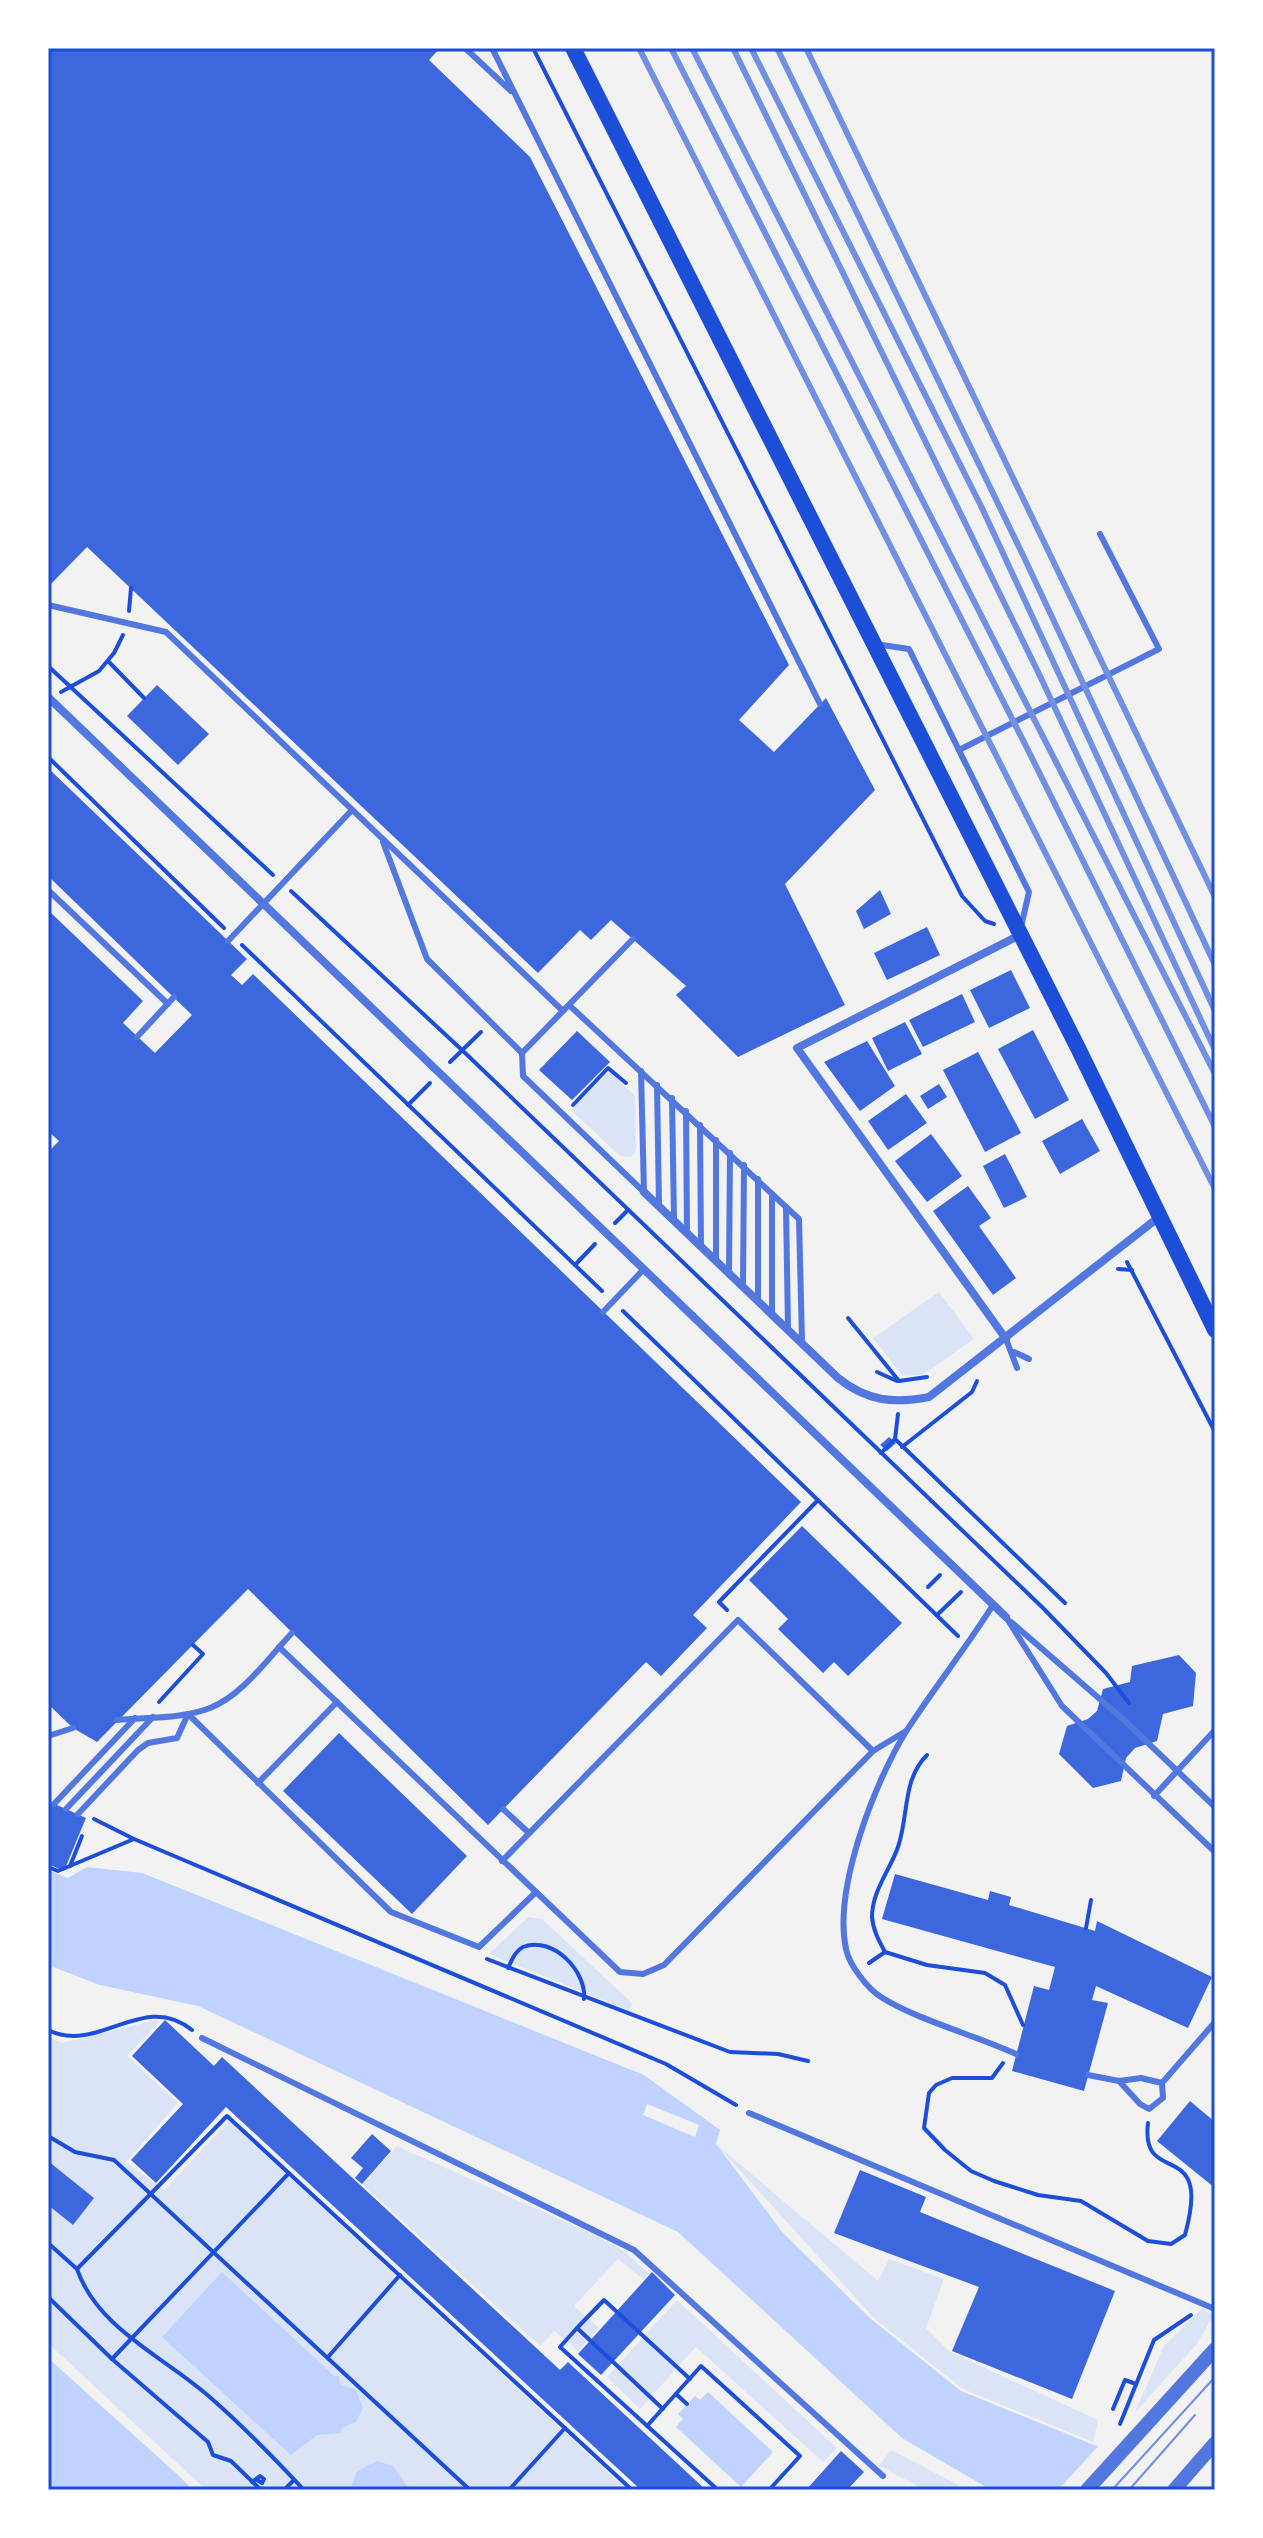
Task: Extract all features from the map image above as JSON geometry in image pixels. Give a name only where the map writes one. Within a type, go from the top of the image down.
[{"type":"main road","points":[[573,48],[1020,935],[1215,1330]]},
{"type":"street","points":[[50,699],[1006,1617]]},
{"type":"street","points":[[1006,1339],[797,1048],[1020,935]]},
{"type":"street","points":[[644,1192],[856,1392],[900,1402],[929,1397],[1160,1217]]},
{"type":"street","points":[[1087,2490],[1215,2349]]},
{"type":"street","points":[[1174,2490],[1215,2443]]},
{"type":"lane","points":[[465,48],[517,96]]},
{"type":"lane","points":[[492,48],[820,704]]},
{"type":"lane","points":[[959,750],[1159,649],[1100,534]]},
{"type":"lane","points":[[48,605],[166,632],[563,1011]]},
{"type":"lane","points":[[872,643],[909,649],[1029,892],[1020,935]]},
{"type":"lane","points":[[231,938],[352,810]]},
{"type":"lane","points":[[382,839],[427,959],[522,1053],[523,1076],[644,1192]]},
{"type":"lane","points":[[48,890],[171,1000],[137,1037]]},
{"type":"lane","points":[[522,1053],[633,939]]},
{"type":"lane","points":[[569,1005],[672,1097],[799,1219],[802,1341]]},
{"type":"lane","points":[[641,1070],[644,1192]]},
{"type":"lane","points":[[657,1084],[659,1205]]},
{"type":"lane","points":[[672,1097],[674,1218]]},
{"type":"lane","points":[[686,1111],[687,1232]]},
{"type":"lane","points":[[700,1125],[701,1246]]},
{"type":"lane","points":[[716,1139],[716,1260]]},
{"type":"lane","points":[[729,1273],[730,1153]]},
{"type":"lane","points":[[743,1287],[744,1165]]},
{"type":"lane","points":[[758,1179],[758,1301]]},
{"type":"lane","points":[[772,1193],[772,1314]]},
{"type":"lane","points":[[786,1207],[788,1329]]},
{"type":"lane","points":[[603,1312],[643,1270]]},
{"type":"lane","points":[[1006,1339],[1014,1352],[1017,1368]]},
{"type":"lane","points":[[1014,1352],[1029,1359]]},
{"type":"lane","points":[[993,1605],[906,1731],[875,1793],[854,1855],[844,1915],[845,1949],[857,1971],[880,1997],[1016,2054]]},
{"type":"lane","points":[[1006,1617],[1124,1720],[1215,1807]]},
{"type":"lane","points":[[1006,1617],[1062,1706],[1215,1852]]},
{"type":"lane","points":[[502,1861],[738,1620],[873,1751]]},
{"type":"lane","points":[[117,1720],[188,1714],[222,1702],[292,1633]]},
{"type":"lane","points":[[279,1647],[620,1972],[643,1974],[664,1965],[873,1751],[906,1731]]},
{"type":"lane","points":[[258,1783],[337,1702]]},
{"type":"lane","points":[[188,1714],[391,1912],[479,1947],[535,1893]]},
{"type":"lane","points":[[78,1814],[143,1746],[177,1738],[188,1714]]},
{"type":"lane","points":[[66,1809],[157,1717]]},
{"type":"lane","points":[[54,1804],[135,1718]]},
{"type":"lane","points":[[48,1736],[73,1728]]},
{"type":"lane","points":[[1154,1796],[1215,1730]]},
{"type":"lane","points":[[503,1809],[529,1833]]},
{"type":"lane","points":[[1119,2081],[1149,2109],[1163,2098],[1162,2083],[1215,2022]]},
{"type":"lane","points":[[202,2038],[634,2250],[883,2476]]},
{"type":"lane","points":[[1088,2075],[1119,2081],[1141,2078],[1162,2083]]},
{"type":"lane","points":[[749,2113],[1215,2309]]},
{"type":"path","points":[[533,48],[962,896],[985,921],[1020,935]]},
{"type":"path","points":[[50,699],[68,685],[85,679],[108,661],[127,624],[131,588]]},
{"type":"path","points":[[108,661],[144,698]]},
{"type":"path","points":[[48,666],[656,1237],[1043,1608],[1106,1673],[1136,1711]]},
{"type":"path","points":[[48,757],[231,938],[968,1645]]},
{"type":"path","points":[[564,1115],[607,1067],[643,1099]]},
{"type":"path","points":[[656,1237],[664,1229]]},
{"type":"path","points":[[1118,1247],[1215,1432]]},
{"type":"path","points":[[848,1318],[899,1381]]},
{"type":"path","points":[[877,1372],[899,1381],[924,1380],[936,1371]]},
{"type":"path","points":[[902,1447],[972,1392],[975,1381],[985,1374]]},
{"type":"path","points":[[881,1453],[895,1439],[900,1402]]},
{"type":"path","points":[[895,1439],[1065,1603]]},
{"type":"path","points":[[738,1620],[719,1602],[818,1500]]},
{"type":"path","points":[[157,1717],[159,1700],[203,1654],[193,1645]]},
{"type":"path","points":[[927,1755],[909,1782],[907,1815],[897,1851],[884,1871],[872,1914],[876,1936],[885,1952],[927,1965],[962,1967],[985,1973],[1005,1985],[1023,2025]]},
{"type":"path","points":[[87,1815],[134,1839],[666,2064],[749,2113]]},
{"type":"path","points":[[70,1866],[82,1836]]},
{"type":"path","points":[[48,1867],[58,1871],[134,1839]]},
{"type":"path","points":[[1086,1928],[1091,1900]]},
{"type":"path","points":[[508,1968],[520,1949],[541,1946],[568,1960],[579,1972],[586,1984],[584,1999]]},
{"type":"path","points":[[479,1947],[483,1958],[730,2052],[778,2054],[808,2061]]},
{"type":"path","points":[[857,1971],[885,1952]]},
{"type":"path","points":[[48,2030],[78,2038],[157,2014],[185,2024],[202,2038]]},
{"type":"path","points":[[1007,2050],[1002,2066],[992,2078],[960,2076],[936,2085],[929,2093],[923,2120],[931,2136],[971,2171],[1038,2195],[1081,2201],[1148,2241],[1171,2244],[1185,2235],[1191,2189],[1185,2176],[1150,2151],[1146,2140],[1149,2109]]},
{"type":"path","points":[[77,2269],[227,2116],[632,2490]]},
{"type":"path","points":[[48,2136],[75,2152],[114,2160],[470,2490]]},
{"type":"path","points":[[112,2359],[289,2173]]},
{"type":"path","points":[[48,2243],[77,2269],[83,2286],[132,2341],[210,2397],[304,2490]]},
{"type":"path","points":[[328,2357],[400,2275]]},
{"type":"path","points":[[48,2297],[112,2359],[208,2442],[213,2455],[229,2460],[260,2480],[261,2490]]},
{"type":"path","points":[[690,2379],[604,2300],[560,2347],[718,2490]]},
{"type":"path","points":[[1116,2432],[1154,2340],[1206,2305]]},
{"type":"path","points":[[577,2328],[663,2409]]},
{"type":"path","points":[[647,2426],[701,2366],[800,2456],[769,2490]]},
{"type":"path","points":[[1113,2409],[1125,2380],[1136,2384]]},
{"type":"path","points":[[676,2394],[687,2404]]},
{"type":"path","points":[[509,2490],[565,2428]]},
{"type":"path","points":[[284,2490],[294,2480]]},
{"type":"shaded area","points":[[606,1073],[611,1073],[635,1096],[636,1150],[632,1157],[620,1156],[571,1110]]},
{"type":"shaded area","points":[[939,1292],[974,1339],[922,1375],[903,1376],[873,1338]]},
{"type":"shaded area","points":[[528,1917],[542,1919],[632,2003],[630,2011],[489,1954]]},
{"type":"shaded area","points":[[156,2020],[160,2022],[127,2056],[178,2103],[126,2162],[164,2190],[229,2121],[627,2490],[206,2490],[48,2343],[48,2036],[62,2043]]},
{"type":"shaded area","points":[[716,2144],[878,2281],[889,2259],[944,2279],[926,2328],[950,2352],[1098,2420],[1093,2442],[963,2389],[875,2319]]},
{"type":"shaded area","points":[[397,2146],[595,2235],[624,2251],[649,2273],[644,2280],[618,2259],[574,2306],[599,2328],[578,2351],[555,2331],[540,2346],[362,2184]]},
{"type":"shaded area","points":[[677,2300],[837,2448],[823,2462],[696,2347],[640,2409],[607,2377]]},
{"type":"shaded area","points":[[1202,2309],[1214,2315],[1196,2345],[1135,2412],[1164,2346]]},
{"type":"shaded area","points":[[891,2450],[968,2490],[926,2490],[879,2466]]},
{"type":"water","points":[[87,1867],[142,1873],[644,2075],[720,2130],[716,2144],[783,2233],[871,2319],[961,2391],[1094,2445],[1215,2479],[1215,2490],[991,2490],[902,2438],[678,2232],[198,2006],[100,1985],[48,1965],[48,1870],[68,1878]]},
{"type":"water","points":[[222,2272],[334,2376],[339,2376],[340,2384],[356,2390],[363,2408],[356,2422],[342,2428],[341,2433],[317,2435],[291,2455],[162,2337]]},
{"type":"water","points":[[48,2358],[178,2475],[193,2490],[48,2490]]},
{"type":"water","points":[[708,2392],[773,2452],[741,2487],[676,2427],[683,2419],[678,2414],[695,2396],[700,2400]]},
{"type":"water","points":[[377,2461],[393,2466],[410,2490],[350,2490],[357,2471]]},
{"type":"pier","points":[[647,2104],[699,2125],[695,2137],[643,2115]]},
{"type":"pier","points":[[1100,2444],[1215,2475],[1215,2485],[1210,2490],[1058,2490]]},
{"type":"building","points":[[48,48],[440,48],[429,60],[530,157],[789,665],[739,720],[774,752],[826,698],[875,790],[785,884],[845,1005],[738,1057],[676,995],[686,986],[611,920],[591,940],[580,930],[538,973],[87,547],[48,587]]},
{"type":"building","points":[[157,685],[209,734],[178,765],[127,716]]},
{"type":"building","points":[[48,768],[247,959],[231,975],[242,985],[253,974],[801,1502],[693,1615],[707,1628],[661,1676],[646,1662],[488,1825],[248,1589],[97,1742],[73,1728],[48,1704],[48,1152],[59,1141],[48,1131],[48,910],[143,1001],[123,1023],[155,1053],[192,1015],[48,876]]},
{"type":"building","points":[[880,890],[891,914],[864,929],[856,911]]},
{"type":"building","points":[[927,927],[940,955],[887,980],[874,953]]},
{"type":"building","points":[[1011,970],[1030,1008],[989,1028],[970,990]]},
{"type":"building","points":[[962,994],[975,1022],[923,1047],[909,1020]]},
{"type":"building","points":[[905,1022],[922,1054],[888,1071],[872,1038]]},
{"type":"building","points":[[1033,1030],[1069,1100],[1035,1119],[998,1049]]},
{"type":"building","points":[[577,1031],[610,1062],[572,1100],[539,1070]]},
{"type":"building","points":[[867,1041],[895,1086],[860,1111],[824,1062]]},
{"type":"building","points":[[978,1052],[1021,1133],[985,1152],[943,1070]]},
{"type":"building","points":[[939,1084],[947,1097],[928,1109],[920,1096]]},
{"type":"building","points":[[906,1094],[927,1123],[888,1150],[868,1121]]},
{"type":"building","points":[[1082,1119],[1100,1151],[1060,1174],[1042,1141]]},
{"type":"building","points":[[931,1134],[962,1176],[927,1202],[895,1161]]},
{"type":"building","points":[[1005,1154],[1027,1197],[1004,1208],[983,1166]]},
{"type":"building","points":[[968,1186],[991,1218],[979,1226],[1016,1278],[993,1295],[933,1211]]},
{"type":"building","points":[[889,1437],[896,1443],[887,1451],[880,1445]]},
{"type":"building","points":[[802,1526],[902,1623],[848,1676],[834,1662],[823,1673],[778,1629],[788,1619],[749,1580]]},
{"type":"building","points":[[1179,1655],[1196,1673],[1193,1706],[1163,1714],[1157,1741],[1135,1748],[1126,1758],[1121,1781],[1093,1788],[1059,1754],[1067,1726],[1088,1719],[1097,1711],[1103,1689],[1130,1682],[1132,1666]]},
{"type":"building","points":[[339,1733],[467,1856],[412,1914],[283,1791]]},
{"type":"building","points":[[48,1801],[86,1818],[64,1871],[48,1864]]},
{"type":"building","points":[[895,1874],[988,1900],[990,1891],[1011,1897],[1009,1905],[1095,1931],[1097,1921],[1212,1977],[1188,2028],[1096,1986],[1092,2000],[1108,2003],[1084,2091],[1012,2071],[1034,1986],[1049,1990],[1055,1967],[882,1919]]},
{"type":"building","points":[[165,2020],[214,2066],[222,2057],[560,2370],[568,2362],[706,2490],[641,2490],[226,2107],[156,2183],[131,2160],[183,2104],[132,2056]]},
{"type":"building","points":[[1190,2101],[1215,2122],[1215,2188],[1157,2141]]},
{"type":"building","points":[[372,2134],[391,2151],[362,2184],[355,2178],[363,2168],[351,2158]]},
{"type":"building","points":[[48,2161],[94,2198],[73,2225],[48,2205]]},
{"type":"building","points":[[860,2170],[926,2197],[920,2212],[1115,2291],[1072,2399],[952,2351],[979,2287],[834,2233]]},
{"type":"building","points":[[652,2272],[675,2295],[601,2375],[578,2354]]},
{"type":"building","points":[[841,2451],[864,2472],[847,2490],[806,2490]]},
{"type":"tram line","points":[[1112,2490],[1215,2377]]},
{"type":"tram line","points":[[1129,2490],[1195,2415]]},
{"type":"railway","points":[[639,48],[1215,1189]]},
{"type":"railway","points":[[671,48],[1029,752],[1215,1127]]},
{"type":"railway","points":[[692,48],[1215,1074]]},
{"type":"railway","points":[[733,48],[1040,676],[1215,1050]]},
{"type":"railway","points":[[751,48],[982,508],[1215,1011]]},
{"type":"railway","points":[[777,48],[1022,553],[1215,965]]},
{"type":"railway","points":[[806,48],[1215,897]]}]
